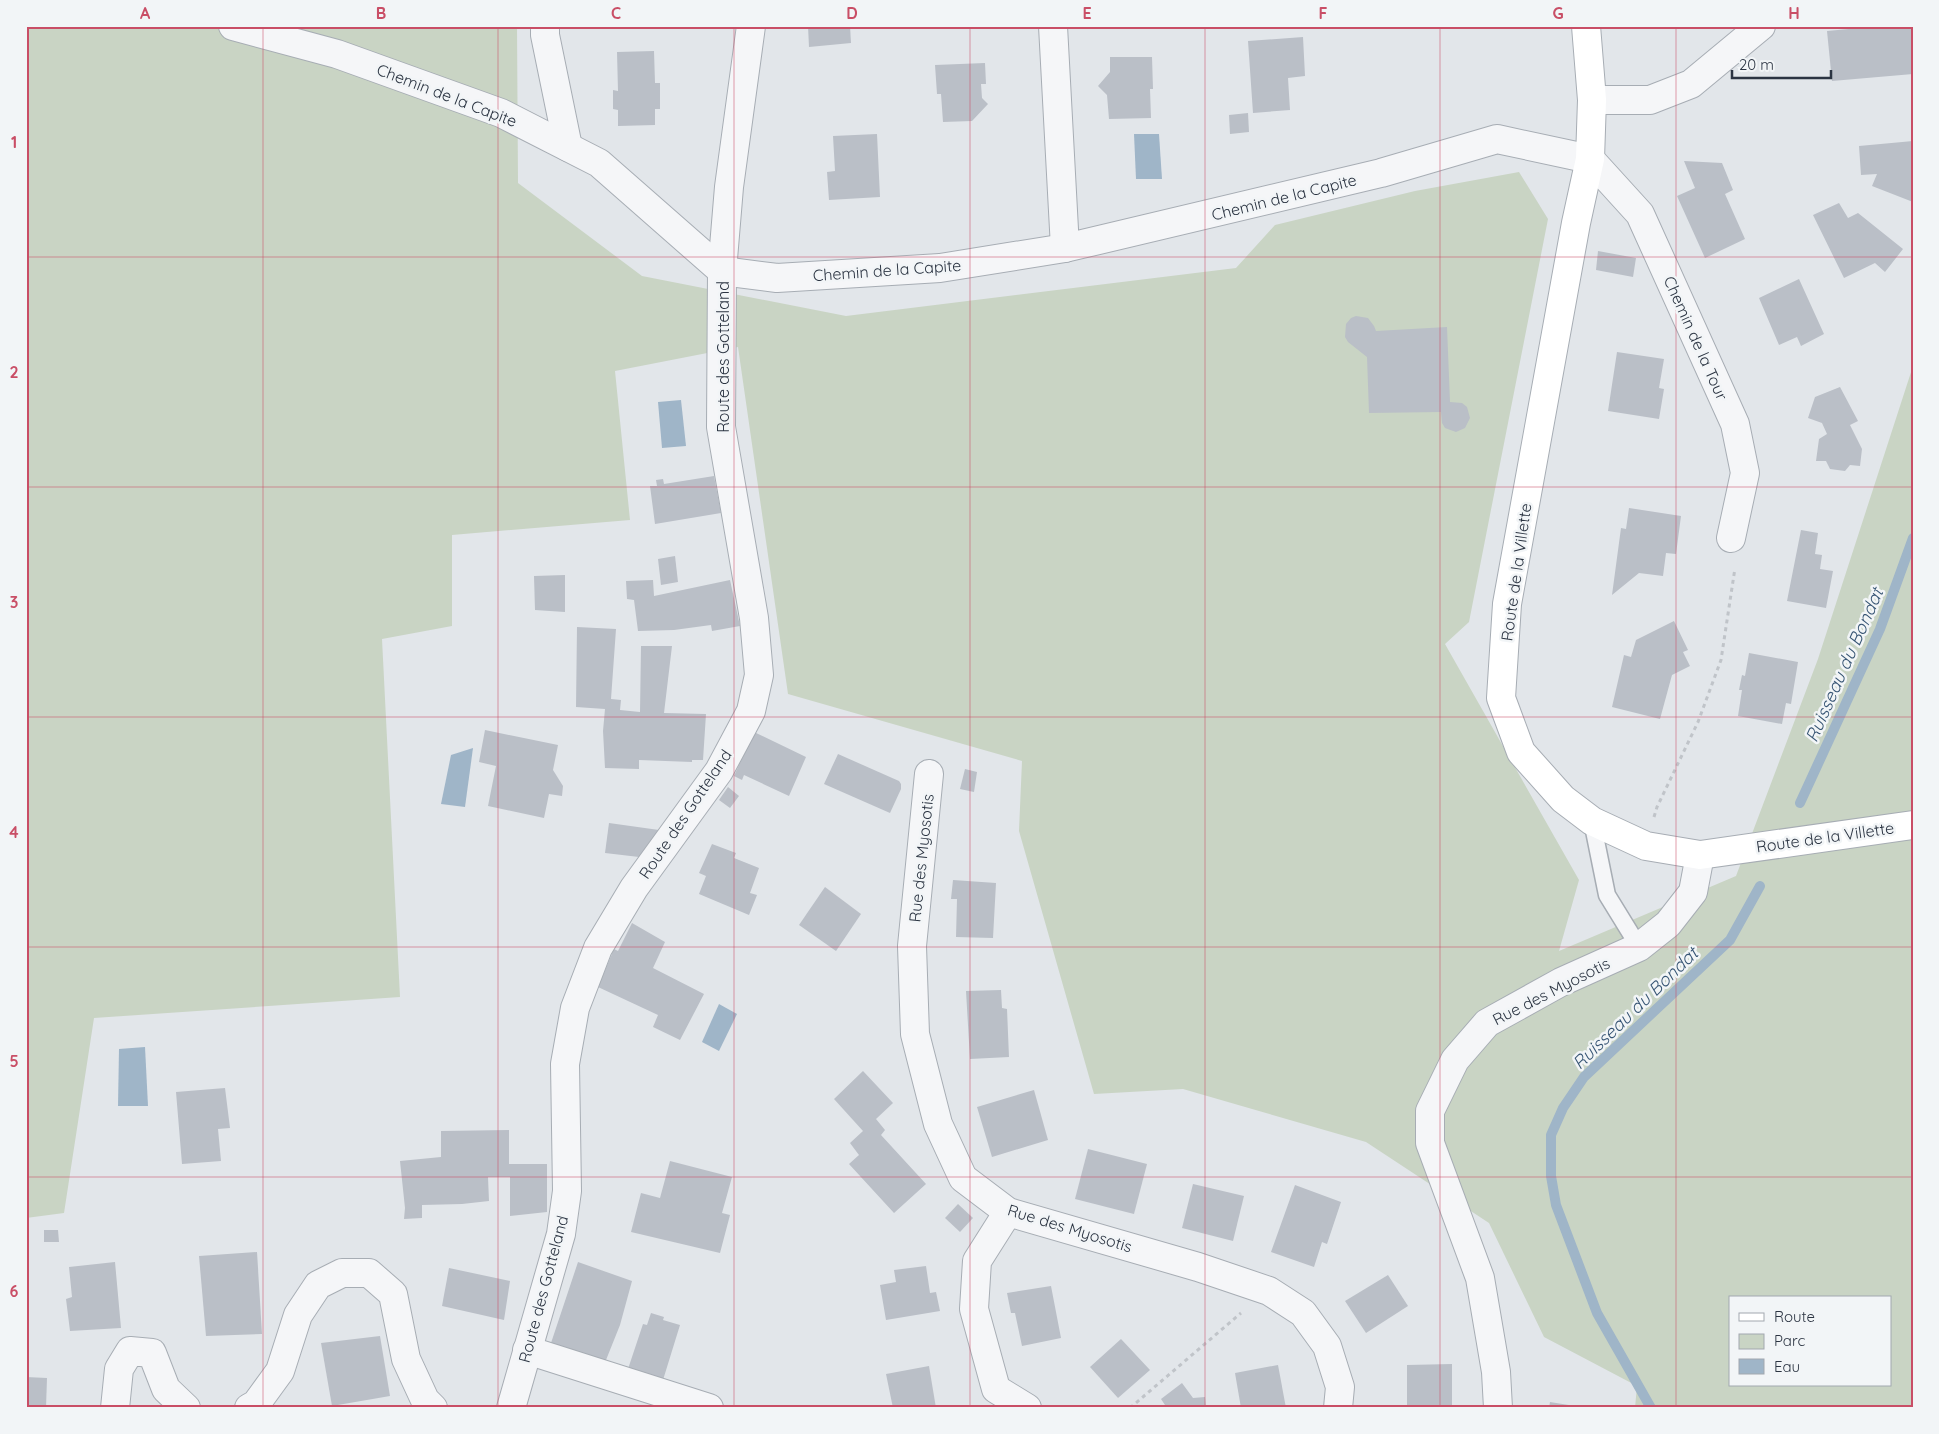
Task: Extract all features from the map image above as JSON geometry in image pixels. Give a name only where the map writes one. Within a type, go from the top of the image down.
[{"type":"main road","name":"Route de la Villette","points":[[1586,26],[1592,100],[1590,159],[1576,223],[1507,604],[1501,698],[1521,752],[1563,799],[1592,821],[1646,846],[1700,855],[1913,825]]},
{"type":"street","name":"Chemin de la Capite","points":[[233,26],[337,54],[501,113],[599,163],[722,271],[777,278],[940,268],[1065,248],[1381,174],[1497,139],[1590,159]]},
{"type":"street","points":[[545,26],[545,35],[568,147]]},
{"type":"street","name":"Route des Gotteland","points":[[511,1408],[561,1234],[565,1209],[567,1192],[565,1064],[575,1008],[598,948],[634,888],[719,770],[751,711],[759,675],[754,618],[721,426],[722,271],[729,187],[751,26]]},
{"type":"street","points":[[1053,26],[1065,248]]},
{"type":"street","points":[[1592,100],[1650,100],[1691,84],[1760,26]]},
{"type":"street","name":"Chemin de la Tour","points":[[1590,159],[1640,214],[1735,424],[1745,473],[1731,538]]},
{"type":"street","name":"Rue des Myosotis","points":[[929,774],[912,946],[915,1034],[938,1124],[963,1178],[1008,1212],[1198,1267],[1269,1291],[1303,1314],[1327,1346],[1340,1387],[1338,1408]]},
{"type":"street","name":"Rue des Myosotis","points":[[1498,1408],[1496,1372],[1480,1278],[1430,1143],[1430,1111],[1455,1060],[1487,1022],[1561,982],[1639,947],[1668,924],[1693,892],[1700,855]]},
{"type":"street","points":[[1008,1212],[977,1261],[974,1309],[996,1389],[1027,1408]]},
{"type":"street","points":[[249,1408],[256,1404],[280,1371],[298,1314],[318,1285],[342,1273],[369,1273],[392,1294],[406,1359],[425,1400],[433,1408]]},
{"type":"street","points":[[115,1408],[119,1369],[130,1350],[152,1353],[166,1389],[186,1408]]},
{"type":"street","points":[[527,1350],[709,1408]]},
{"type":"lane","points":[[1592,821],[1607,895],[1639,947]]},
{"type":"path","points":[[1646,846],[1657,807],[1698,722],[1721,660],[1736,564],[1731,538]]},
{"type":"path","points":[[1130,1408],[1269,1291]]},
{"type":"green space","points":[[26,26],[517,26],[518,183],[642,276],[846,316],[1236,268],[1275,225],[1415,191],[1519,172],[1548,219],[1469,622],[1445,644],[1579,880],[1559,951],[1736,876],[1818,659],[1913,366],[1913,1408],[1635,1408],[1637,1386],[1544,1337],[1489,1223],[1366,1142],[1183,1089],[1094,1094],[1019,831],[1022,761],[788,694],[738,347],[615,371],[630,520],[452,535],[452,626],[382,639],[400,997],[94,1018],[64,1213],[26,1218]]},
{"type":"water","points":[[1134,134],[1159,134],[1162,179],[1136,179]]},
{"type":"water","points":[[681,400],[686,446],[662,448],[658,402]]},
{"type":"water","points":[[473,748],[465,807],[441,804],[451,755]]},
{"type":"water","points":[[719,1004],[737,1014],[719,1051],[702,1042]]},
{"type":"water","points":[[145,1047],[148,1106],[118,1106],[119,1049]]},
{"type":"building","points":[[808,26],[850,26],[851,43],[809,47]]},
{"type":"building","points":[[1881,26],[1913,26],[1913,74],[1832,81],[1827,31]]},
{"type":"building","points":[[1303,37],[1305,76],[1288,78],[1290,110],[1253,113],[1248,41]]},
{"type":"building","points":[[654,51],[655,83],[660,83],[660,109],[655,109],[655,125],[618,126],[618,110],[613,109],[613,90],[618,91],[617,52]]},
{"type":"building","points":[[1110,57],[1152,57],[1153,89],[1150,89],[1151,118],[1109,119],[1107,95],[1098,86],[1110,72]]},
{"type":"building","points":[[985,63],[986,84],[981,84],[982,98],[988,104],[972,121],[943,122],[941,94],[937,94],[935,65]]},
{"type":"building","points":[[1248,113],[1249,132],[1230,134],[1229,115]]},
{"type":"building","points":[[877,134],[880,197],[829,200],[827,172],[835,171],[833,136]]},
{"type":"building","points":[[1913,141],[1913,202],[1872,186],[1877,174],[1861,175],[1859,146]]},
{"type":"building","points":[[1684,161],[1722,163],[1733,190],[1725,194],[1745,239],[1705,258],[1677,196],[1695,188]]},
{"type":"building","points":[[1839,203],[1848,218],[1858,213],[1903,249],[1885,272],[1875,263],[1844,278],[1813,215]]},
{"type":"building","points":[[1598,251],[1636,258],[1633,277],[1596,270]]},
{"type":"building","points":[[1799,279],[1824,334],[1801,346],[1797,337],[1779,345],[1759,298]]},
{"type":"building","points":[[1356,316],[1368,318],[1376,331],[1447,327],[1450,402],[1462,403],[1467,407],[1470,418],[1465,428],[1456,432],[1445,428],[1442,423],[1441,412],[1369,413],[1367,357],[1348,342],[1345,337],[1346,324],[1351,318]]},
{"type":"building","points":[[1617,352],[1664,359],[1659,388],[1664,389],[1659,419],[1608,411]]},
{"type":"building","points":[[1840,387],[1858,421],[1850,425],[1862,449],[1860,466],[1850,465],[1845,471],[1830,469],[1826,461],[1816,461],[1819,439],[1827,434],[1822,423],[1808,418],[1815,397]]},
{"type":"building","points":[[714,476],[721,513],[655,524],[650,486],[657,486],[656,480],[663,479],[664,484]]},
{"type":"building","points":[[1629,508],[1681,516],[1676,554],[1666,553],[1663,576],[1639,573],[1612,595],[1621,528],[1626,529]]},
{"type":"building","points":[[1801,530],[1818,533],[1815,554],[1822,555],[1820,569],[1833,571],[1826,608],[1787,601]]},
{"type":"building","points":[[675,556],[678,582],[661,585],[658,559]]},
{"type":"building","points":[[565,575],[565,612],[535,610],[534,576]]},
{"type":"building","points":[[653,580],[654,596],[730,580],[740,626],[712,631],[711,625],[674,630],[638,631],[634,600],[627,599],[626,581]]},
{"type":"building","points":[[1674,621],[1688,650],[1683,652],[1690,666],[1672,675],[1660,719],[1612,707],[1624,655],[1631,657],[1636,640]]},
{"type":"building","points":[[577,627],[616,629],[611,699],[621,700],[620,710],[640,712],[641,646],[672,646],[664,713],[706,714],[703,760],[692,760],[692,762],[639,760],[639,769],[605,768],[603,731],[605,709],[576,707]]},
{"type":"building","points":[[1749,653],[1798,662],[1791,704],[1786,703],[1782,724],[1738,716],[1742,690],[1739,690],[1742,675],[1745,676]]},
{"type":"building","points":[[485,730],[558,745],[553,770],[563,786],[562,796],[549,794],[544,818],[488,806],[496,766],[479,762]]},
{"type":"building","points":[[754,732],[806,757],[789,796],[744,775],[742,780],[734,776]]},
{"type":"building","points":[[838,754],[899,781],[901,789],[890,813],[824,784]]},
{"type":"building","points":[[965,769],[977,772],[974,792],[960,789]]},
{"type":"building","points":[[728,787],[739,796],[730,808],[719,800]]},
{"type":"building","points":[[609,823],[659,830],[639,857],[605,853]]},
{"type":"building","points":[[712,844],[736,853],[734,858],[759,868],[750,893],[757,895],[749,915],[699,894],[706,876],[699,873]]},
{"type":"building","points":[[953,880],[996,883],[993,938],[956,937],[957,899],[951,899]]},
{"type":"building","points":[[825,887],[861,914],[836,951],[799,925]]},
{"type":"building","points":[[632,923],[665,942],[653,968],[704,994],[680,1040],[653,1027],[658,1015],[598,987],[614,949],[618,951]]},
{"type":"building","points":[[1001,990],[1002,1008],[1007,1009],[1009,1057],[970,1059],[966,991]]},
{"type":"building","points":[[863,1071],[893,1103],[876,1119],[885,1130],[881,1135],[926,1184],[894,1213],[849,1164],[859,1155],[850,1143],[863,1131],[834,1099]]},
{"type":"building","points":[[225,1088],[230,1128],[218,1129],[221,1161],[182,1164],[176,1092]]},
{"type":"building","points":[[1034,1090],[1048,1140],[992,1157],[977,1107]]},
{"type":"building","points":[[509,1130],[509,1164],[547,1164],[547,1212],[510,1216],[510,1177],[488,1177],[489,1201],[422,1205],[422,1218],[404,1219],[405,1208],[400,1161],[441,1157],[441,1131]]},
{"type":"building","points":[[1088,1149],[1147,1164],[1134,1214],[1075,1199]]},
{"type":"building","points":[[670,1161],[732,1177],[722,1213],[730,1215],[720,1253],[631,1232],[641,1193],[660,1198]]},
{"type":"building","points":[[1193,1184],[1244,1196],[1233,1241],[1182,1228]]},
{"type":"building","points":[[1295,1185],[1341,1202],[1327,1244],[1322,1242],[1314,1267],[1271,1252]]},
{"type":"building","points":[[958,1204],[973,1218],[960,1232],[945,1218]]},
{"type":"building","points":[[44,1230],[58,1230],[59,1242],[44,1242]]},
{"type":"building","points":[[257,1252],[262,1334],[206,1336],[199,1256]]},
{"type":"building","points":[[115,1262],[121,1328],[70,1331],[66,1299],[72,1297],[69,1267]]},
{"type":"building","points":[[578,1262],[632,1281],[620,1325],[604,1365],[550,1346]]},
{"type":"building","points":[[926,1266],[930,1293],[936,1292],[940,1311],[886,1320],[880,1285],[896,1282],[894,1270]]},
{"type":"building","points":[[449,1268],[510,1281],[504,1320],[442,1306]]},
{"type":"building","points":[[1388,1275],[1408,1306],[1366,1333],[1345,1301]]},
{"type":"building","points":[[1051,1286],[1061,1338],[1022,1346],[1015,1313],[1011,1313],[1007,1293]]},
{"type":"building","points":[[651,1313],[664,1317],[663,1320],[680,1325],[663,1380],[628,1369],[643,1324],[647,1325]]},
{"type":"building","points":[[380,1336],[390,1396],[332,1406],[321,1343]]},
{"type":"building","points":[[1121,1339],[1150,1370],[1118,1398],[1090,1367]]},
{"type":"building","points":[[1452,1364],[1452,1408],[1407,1408],[1407,1365]]},
{"type":"building","points":[[1278,1365],[1286,1408],[1241,1408],[1235,1373]]},
{"type":"building","points":[[929,1366],[936,1408],[893,1408],[886,1374]]},
{"type":"building","points":[[26,1377],[47,1378],[46,1408],[26,1408]]},
{"type":"building","points":[[1182,1383],[1193,1398],[1205,1397],[1206,1408],[1167,1408],[1161,1399]]},
{"type":"building","points":[[1550,1402],[1581,1407],[1581,1408],[1549,1408]]},
{"type":"waterway","name":"Ruisseau du Bondat","points":[[1800,803],[1880,629],[1913,538]]},
{"type":"waterway","name":"Ruisseau du Bondat","points":[[1651,1408],[1597,1313],[1556,1205],[1551,1176],[1551,1135],[1563,1108],[1584,1077],[1730,940],[1760,886]]}]
